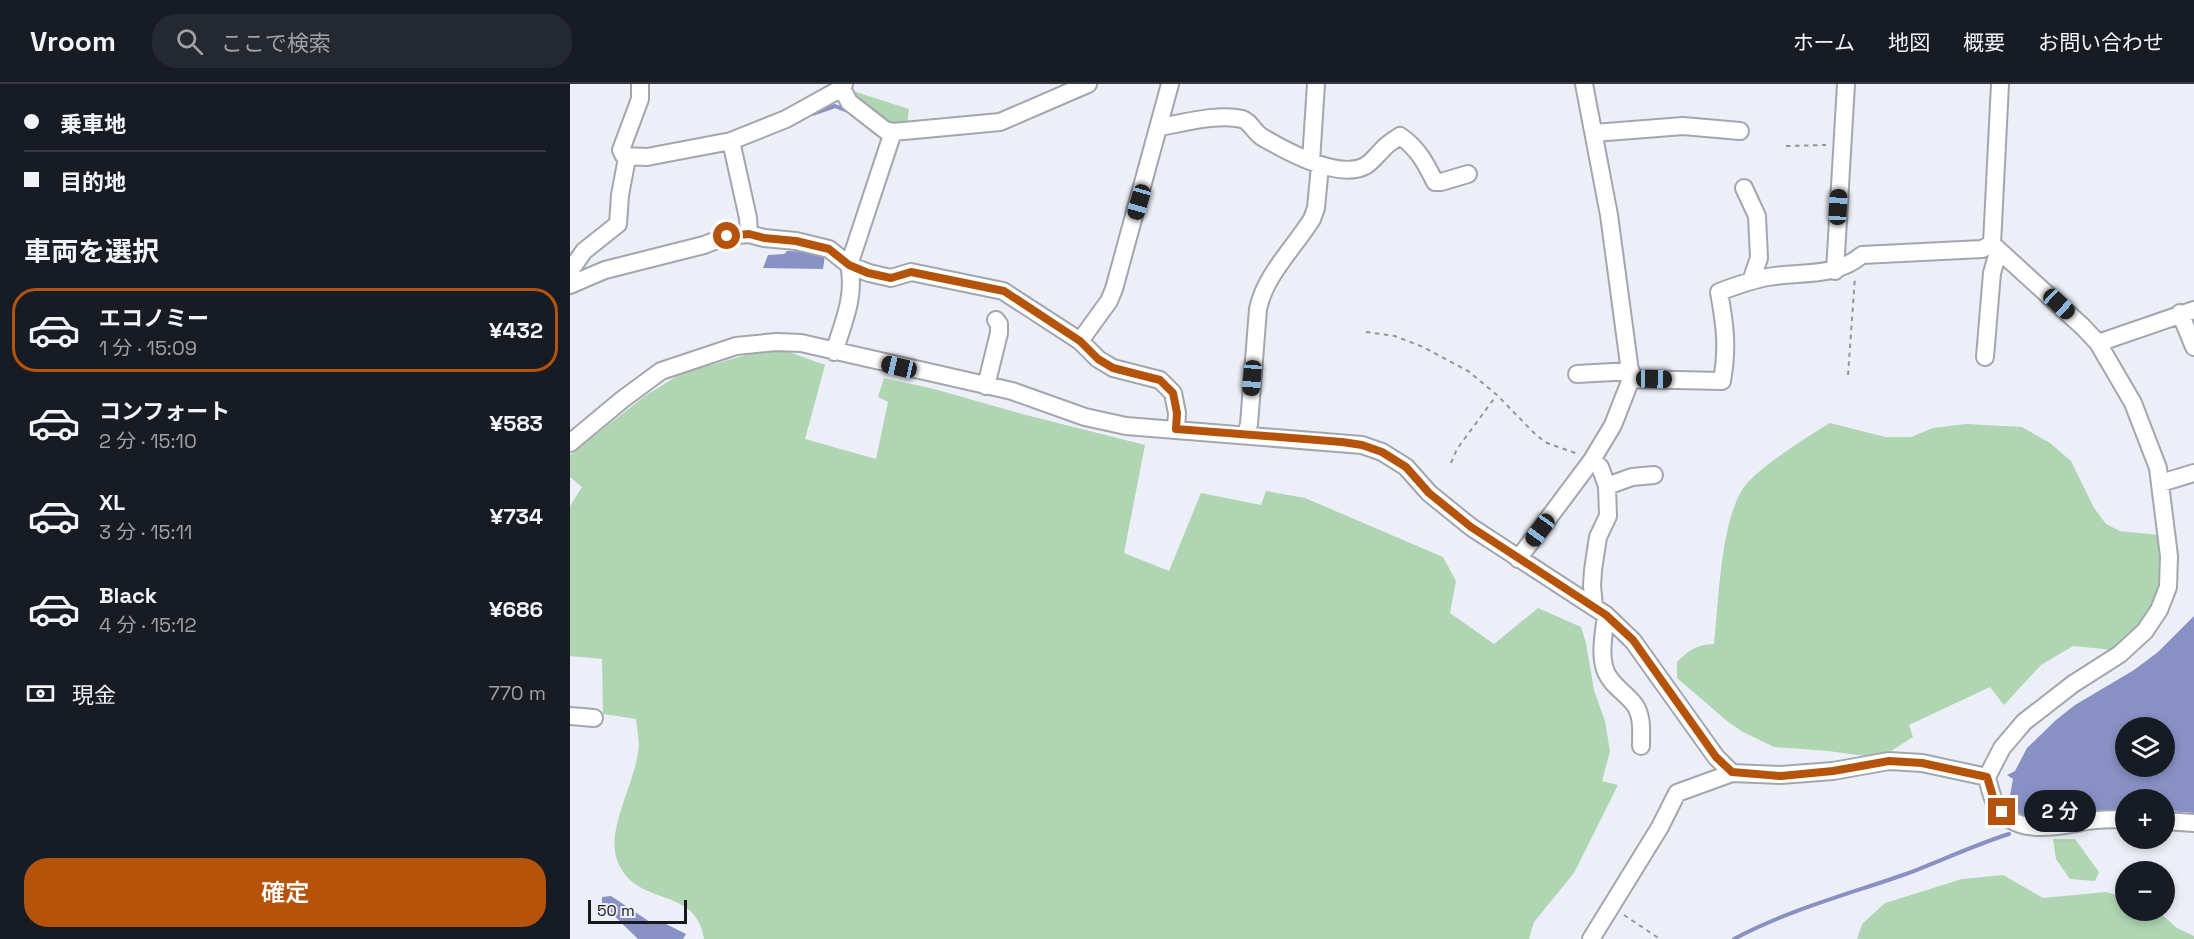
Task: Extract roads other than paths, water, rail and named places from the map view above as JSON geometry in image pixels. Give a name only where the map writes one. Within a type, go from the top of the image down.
[{"type":"street","points":[[570,271],[584,251],[618,224],[626,162],[621,150],[640,99],[640,84]]},
{"type":"street","points":[[626,162],[732,145],[786,119],[843,86],[849,102],[885,130],[893,132],[1000,122],[1088,84]]},
{"type":"street","points":[[1080,341],[1109,301],[1114,289],[1170,84]]},
{"type":"street","points":[[1246,434],[1249,424],[1260,296],[1312,219],[1316,207],[1316,84]]},
{"type":"street","points":[[1518,560],[1592,460],[1613,425],[1631,375],[1609,215],[1584,84]]},
{"type":"street","points":[[1835,271],[1846,84]]},
{"type":"street","points":[[1985,357],[1995,248],[2000,84]]},
{"type":"street","points":[[1160,127],[1205,118],[1239,118],[1246,121],[1260,136],[1315,163],[1353,169],[1365,166],[1384,147],[1400,136],[1408,141],[1425,160],[1435,182],[1468,174]]},
{"type":"street","points":[[1594,133],[1683,126],[1740,131]]},
{"type":"street","points":[[834,352],[850,296],[852,277],[849,265],[893,132]]},
{"type":"street","points":[[732,145],[748,218],[749,234]]},
{"type":"street","points":[[1744,188],[1757,216],[1759,258],[1751,281]]},
{"type":"street","points":[[570,285],[605,270],[688,250],[727,236],[749,234],[796,241],[829,249],[849,265],[868,273],[891,278],[911,272],[1004,291],[1080,341],[1098,359],[1113,368],[1160,380],[1173,393],[1177,413],[1176,429]]},
{"type":"street","points":[[1577,374],[1722,381],[1726,331],[1719,292],[1770,276],[1835,271],[1854,262],[1862,255],[1995,248],[2059,304],[2098,343],[2133,403],[2158,468],[2169,556],[2168,587],[2159,610],[2145,631],[2120,654],[2073,684],[2024,722],[2002,748],[1987,777],[1995,803],[2002,812],[2009,819],[2025,825],[2054,827],[2090,820],[2115,819]]},
{"type":"street","points":[[2098,343],[2187,311],[2194,347]]},
{"type":"street","points":[[986,386],[999,333],[999,324],[996,320]]},
{"type":"street","points":[[570,443],[661,371],[736,346],[776,342],[801,343],[1012,391],[1085,417],[1126,426],[1362,445],[1382,452],[1406,467],[1429,493],[1471,527],[1518,560],[1600,611],[1633,640],[1716,757],[1732,772]]},
{"type":"street","points":[[1592,460],[1600,467],[1606,486],[1608,516],[1599,537],[1592,586],[1600,611],[1603,658],[1606,673],[1618,690],[1635,705],[1640,720],[1641,746]]},
{"type":"street","points":[[2161,483],[2194,473]]},
{"type":"street","points":[[1606,486],[1632,477],[1654,475]]},
{"type":"street","points":[[570,716],[594,718]]},
{"type":"street","points":[[1591,939],[1660,828],[1677,793],[1732,772],[1781,776],[1833,771],[1889,761],[1922,763],[1987,777]]},
{"type":"street","points":[[2175,822],[2194,823]]},
{"type":"water","points":[[787,251],[820,252],[825,255],[823,269],[763,268],[768,255],[784,254]]},
{"type":"water","points":[[2194,616],[2194,813],[2175,811],[2175,789],[2115,789],[2115,810],[2044,818],[2030,826],[2020,821],[2007,806],[2013,779],[2007,775],[2015,771],[2027,748],[2075,705],[2134,670],[2158,652]]},
{"type":"water","points":[[611,896],[650,922],[664,923],[686,934],[683,939],[638,939],[602,904],[602,897]]},
{"type":"waterway","points":[[812,114],[835,106],[850,112]]},
{"type":"waterway","points":[[1734,939],[1776,919],[1906,874],[2009,834]]}]
